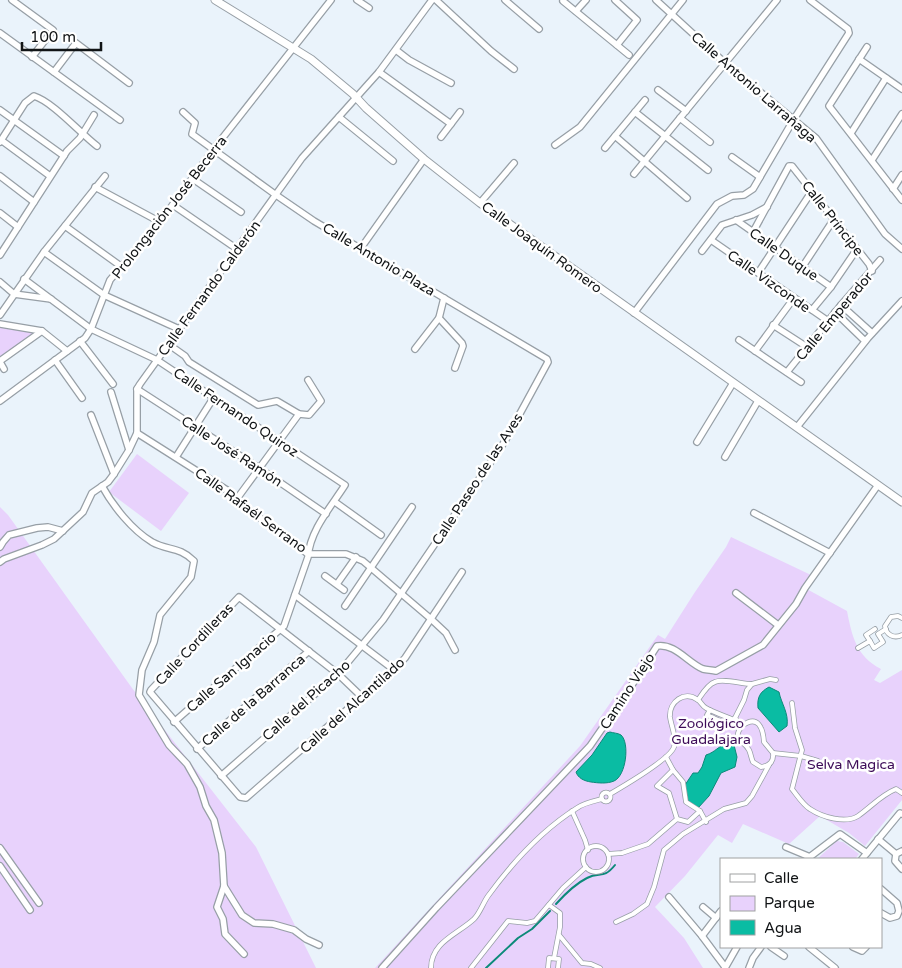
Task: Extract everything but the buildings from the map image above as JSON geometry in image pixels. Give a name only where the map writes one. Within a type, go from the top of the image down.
[{"type":"street","points":[[12,0],[53,30],[32,57]]},
{"type":"street","name":"Calle Joaquín Romero","points":[[215,0],[311,59],[424,159],[480,203],[902,502]]},
{"type":"street","name":"Prolongación José Becerra","points":[[0,400],[80,341],[91,329],[110,280],[160,222],[213,150],[331,0]]},
{"type":"street","points":[[357,0],[369,8]]},
{"type":"street","name":"Calle Fernando Calderón","points":[[137,390],[302,158],[379,72],[432,0]]},
{"type":"street","points":[[436,0],[491,51],[514,69]]},
{"type":"street","points":[[505,0],[539,29]]},
{"type":"street","points":[[563,0],[629,55]]},
{"type":"street","points":[[576,11],[586,0]]},
{"type":"street","points":[[615,0],[637,20],[618,46]]},
{"type":"street","name":"Calle Antonio Larrañaga","points":[[656,0],[725,63],[816,138],[885,234],[902,249]]},
{"type":"street","points":[[555,145],[580,127],[683,0]]},
{"type":"street","points":[[634,174],[777,0]]},
{"type":"street","points":[[634,313],[717,204],[732,196],[744,195],[753,189],[794,119],[849,33],[848,29],[810,0]]},
{"type":"street","points":[[0,33],[120,120]]},
{"type":"street","points":[[54,72],[76,44],[129,83]]},
{"type":"street","points":[[868,47],[829,106],[902,200]]},
{"type":"street","points":[[396,50],[409,60],[451,83]]},
{"type":"street","points":[[859,59],[902,89]]},
{"type":"street","points":[[379,72],[451,124]]},
{"type":"street","points":[[851,133],[886,78]]},
{"type":"street","points":[[658,90],[686,111]]},
{"type":"street","points":[[50,176],[1,141],[25,103],[34,96],[63,116],[97,146]]},
{"type":"street","points":[[605,148],[645,100]]},
{"type":"street","points":[[0,110],[64,156]]},
{"type":"street","name":"Calle Antonio Plaza","points":[[183,112],[194,122],[192,134],[276,195],[314,220],[547,359],[548,362]]},
{"type":"street","points":[[441,137],[460,112]]},
{"type":"street","points":[[635,112],[708,170]]},
{"type":"street","points":[[872,160],[902,114]]},
{"type":"street","points":[[0,255],[2,246],[18,227],[50,176],[94,115]]},
{"type":"street","points":[[339,117],[394,161]]},
{"type":"street","points":[[680,118],[710,142]]},
{"type":"street","points":[[615,136],[687,198]]},
{"type":"street","points":[[732,157],[760,177]]},
{"type":"street","points":[[361,248],[424,159]]},
{"type":"street","points":[[480,203],[514,164]]},
{"type":"street","name":"Calle Príncipe","points":[[767,207],[789,166],[792,166],[870,264],[872,271]]},
{"type":"street","points":[[893,189],[902,175]]},
{"type":"street","points":[[0,176],[34,202]]},
{"type":"street","points":[[0,315],[44,252],[105,176]]},
{"type":"street","points":[[193,179],[241,212]]},
{"type":"street","points":[[96,187],[160,222]]},
{"type":"street","points":[[758,273],[812,191]]},
{"type":"street","points":[[173,205],[237,249]]},
{"type":"street","points":[[702,251],[722,225],[767,207]]},
{"type":"street","points":[[753,232],[767,207]]},
{"type":"street","points":[[0,213],[18,227]]},
{"type":"street","points":[[803,266],[834,219]]},
{"type":"street","name":"Calle Duque","points":[[736,220],[831,287]]},
{"type":"street","points":[[65,226],[122,267]]},
{"type":"street","name":"Calle Vizconde","points":[[711,240],[828,321]]},
{"type":"street","points":[[812,310],[831,287],[857,249]]},
{"type":"street","points":[[44,252],[104,295],[180,329]]},
{"type":"street","name":"Calle Emperador","points":[[787,372],[880,260]]},
{"type":"street","name":"Calle Fernando Quiroz","points":[[24,279],[91,329],[157,360],[345,486]]},
{"type":"street","points":[[0,282],[14,294],[52,300]]},
{"type":"street","points":[[415,349],[439,318],[444,298]]},
{"type":"street","points":[[755,351],[794,298]]},
{"type":"street","points":[[797,427],[865,341],[902,301]]},
{"type":"street","points":[[841,305],[872,333]]},
{"type":"street","points":[[835,312],[865,341]]},
{"type":"street","points":[[439,318],[462,342],[463,346],[455,368]]},
{"type":"street","points":[[854,330],[861,323]]},
{"type":"street","points":[[0,324],[42,330],[67,351]]},
{"type":"street","points":[[773,325],[807,347]]},
{"type":"street","points":[[4,369],[0,361],[42,330]]},
{"type":"street","points":[[740,340],[801,382]]},
{"type":"street","points":[[80,341],[113,384]]},
{"type":"street","points":[[168,344],[185,356],[189,362],[258,405],[277,401],[299,414],[309,415],[321,401],[308,380]]},
{"type":"street","points":[[55,360],[82,398]]},
{"type":"street","name":"Calle Paseo de las Aves","points":[[402,593],[505,440],[548,362]]},
{"type":"street","points":[[697,442],[732,383]]},
{"type":"street","points":[[0,562],[42,545],[63,531],[83,512],[92,493],[114,474],[129,450],[137,432],[137,390]]},
{"type":"street","name":"Calle José Ramón","points":[[137,390],[259,468],[326,514]]},
{"type":"street","points":[[111,392],[129,450]]},
{"type":"street","points":[[176,457],[214,397]]},
{"type":"street","points":[[725,457],[758,401]]},
{"type":"street","points":[[236,500],[299,414]]},
{"type":"street","points":[[91,415],[114,474]]},
{"type":"street","name":"Calle Rafaél Serrano","points":[[137,432],[230,492],[236,500],[308,554],[336,553],[356,557],[371,567],[446,633],[455,650]]},
{"type":"street","name":"Camino Viejo","points":[[382,968],[436,908],[590,746],[656,646],[662,645],[670,648],[703,669],[716,671],[763,645],[796,604],[830,552],[878,485]]},
{"type":"street","points":[[102,486],[111,502],[136,530],[153,542],[186,553],[194,561],[191,577],[160,615],[154,642],[142,670],[139,695],[169,745],[187,764],[200,787],[206,806],[214,820],[222,853],[224,886],[217,907],[223,920],[225,934],[244,954]]},
{"type":"street","name":"Calle San Ignacio","points":[[174,722],[284,626],[313,534],[345,486]]},
{"type":"street","points":[[335,502],[382,534]]},
{"type":"street","points":[[345,606],[412,506]]},
{"type":"street","points":[[754,513],[830,552]]},
{"type":"street","points":[[0,547],[9,535],[48,527],[63,531]]},
{"type":"street","points":[[337,584],[356,557]]},
{"type":"street","name":"Calle del Alcantilado","points":[[221,776],[240,797],[244,798],[405,658],[462,572]]},
{"type":"street","points":[[325,576],[344,590]]},
{"type":"street","name":"Calle del Picacho","points":[[221,776],[338,674],[383,620],[402,593]]},
{"type":"street","points":[[736,593],[778,626]]},
{"type":"street","points":[[295,595],[393,669]]},
{"type":"street","name":"Calle Cordilleras","points":[[174,722],[150,692],[239,597],[281,628]]},
{"type":"street","points":[[902,610],[900,617],[891,617],[886,622],[886,629],[889,634],[894,637],[902,635]]},
{"type":"street","points":[[872,624],[883,642],[874,648],[866,635],[875,629]]},
{"type":"street","points":[[281,628],[338,674],[362,697]]},
{"type":"street","points":[[878,634],[886,629]]},
{"type":"street","points":[[858,648],[870,641]]},
{"type":"street","name":"Calle de la Barranca","points":[[197,749],[309,651]]},
{"type":"street","points":[[698,700],[715,681],[752,684],[770,678],[776,680]]},
{"type":"street","points":[[735,718],[747,690],[752,684]]},
{"type":"street","points":[[431,968],[431,961],[438,948],[451,934],[474,918],[488,896],[537,839],[578,807],[602,799],[608,801],[610,794],[632,782],[666,757],[674,748],[670,708],[675,700],[682,697],[691,697],[710,710],[734,720],[735,718]]},
{"type":"street","points":[[792,702],[795,728],[802,750],[792,789],[808,809],[825,817],[844,820],[856,817],[886,794],[896,790],[902,793]]},
{"type":"street","points":[[735,718],[742,726]]},
{"type":"street","points":[[174,722],[221,776]]},
{"type":"street","points":[[616,922],[633,914],[647,904],[654,887],[664,850],[683,834],[706,822],[724,809],[746,804],[752,796],[773,759],[773,753],[772,749],[764,742],[764,731],[759,725],[750,722],[742,726],[738,732],[738,737],[740,742],[749,750],[753,762],[761,767],[769,764]]},
{"type":"street","points":[[773,753],[801,756],[818,761]]},
{"type":"street","points":[[666,757],[672,770],[683,782],[686,802],[700,812],[706,822]]},
{"type":"street","points":[[672,770],[657,786],[669,793],[677,819]]},
{"type":"street","points":[[572,811],[588,850]]},
{"type":"street","points":[[677,819],[688,822],[700,812]]},
{"type":"street","points":[[863,858],[901,813]]},
{"type":"street","points":[[608,854],[622,853],[648,844],[677,819]]},
{"type":"street","points":[[786,847],[808,858],[840,834],[867,853]]},
{"type":"street","points":[[878,839],[899,853],[895,861],[902,869]]},
{"type":"street","points":[[585,840],[598,846],[605,850],[608,854],[609,862],[605,869],[593,872],[586,868],[583,860],[588,850],[598,846]]},
{"type":"street","points":[[0,848],[39,904]]},
{"type":"street","points":[[0,866],[30,910]]},
{"type":"street","points":[[471,968],[508,922],[527,923],[535,921],[562,888],[586,868]]},
{"type":"street","points":[[224,886],[242,915],[254,923],[273,924],[294,930],[306,939],[319,944]]},
{"type":"street","points":[[882,890],[897,903],[899,911],[897,916],[890,918],[882,914]]},
{"type":"street","points":[[670,897],[725,968],[736,948]]},
{"type":"street","points":[[549,905],[560,912],[559,935],[554,958]]},
{"type":"street","points":[[703,907],[716,918]]},
{"type":"street","points":[[702,936],[720,913]]},
{"type":"street","points":[[559,935],[582,963],[600,968]]},
{"type":"street","points":[[750,968],[752,958],[760,948]]},
{"type":"street","points":[[773,948],[784,956]]},
{"type":"street","points":[[810,948],[835,968]]},
{"type":"street","points":[[548,968],[548,958],[559,959],[558,968]]},
{"type":"green space","points":[[0,325],[40,331],[0,359]]},
{"type":"green space","points":[[137,454],[189,493],[161,531],[109,492]]},
{"type":"green space","points":[[0,507],[8,515],[132,688],[256,847],[316,968],[0,968]]},
{"type":"green space","name":"Zoológico Guadalajara","points":[[731,537],[811,575],[803,587],[847,611],[856,644],[866,658],[881,669],[874,680],[880,683],[902,670],[902,800],[865,846],[849,833],[820,816],[789,844],[743,824],[732,843],[718,835],[685,876],[655,907],[684,938],[703,968],[375,968],[580,746],[658,635],[665,639]]},
{"type":"green space","points":[[837,841],[843,842],[859,854],[856,858],[818,858]]},
{"type":"water","points":[[769,687],[779,692],[787,717],[787,726],[779,732],[758,708],[760,695]]},
{"type":"water","points":[[607,733],[620,734],[624,739],[626,752],[621,773],[618,778],[608,783],[591,782],[582,779],[576,772],[592,755]]},
{"type":"water","points":[[730,743],[734,745],[737,757],[735,767],[721,773],[709,796],[698,808],[688,801],[685,785],[693,773],[698,773],[706,755]]},
{"type":"waterway","points":[[556,904],[578,883],[591,876],[604,874],[615,865]]},
{"type":"waterway","points":[[486,968],[550,911]]},
{"type":"park label","name":"Selva Magica","points":[[851,764]]}]
